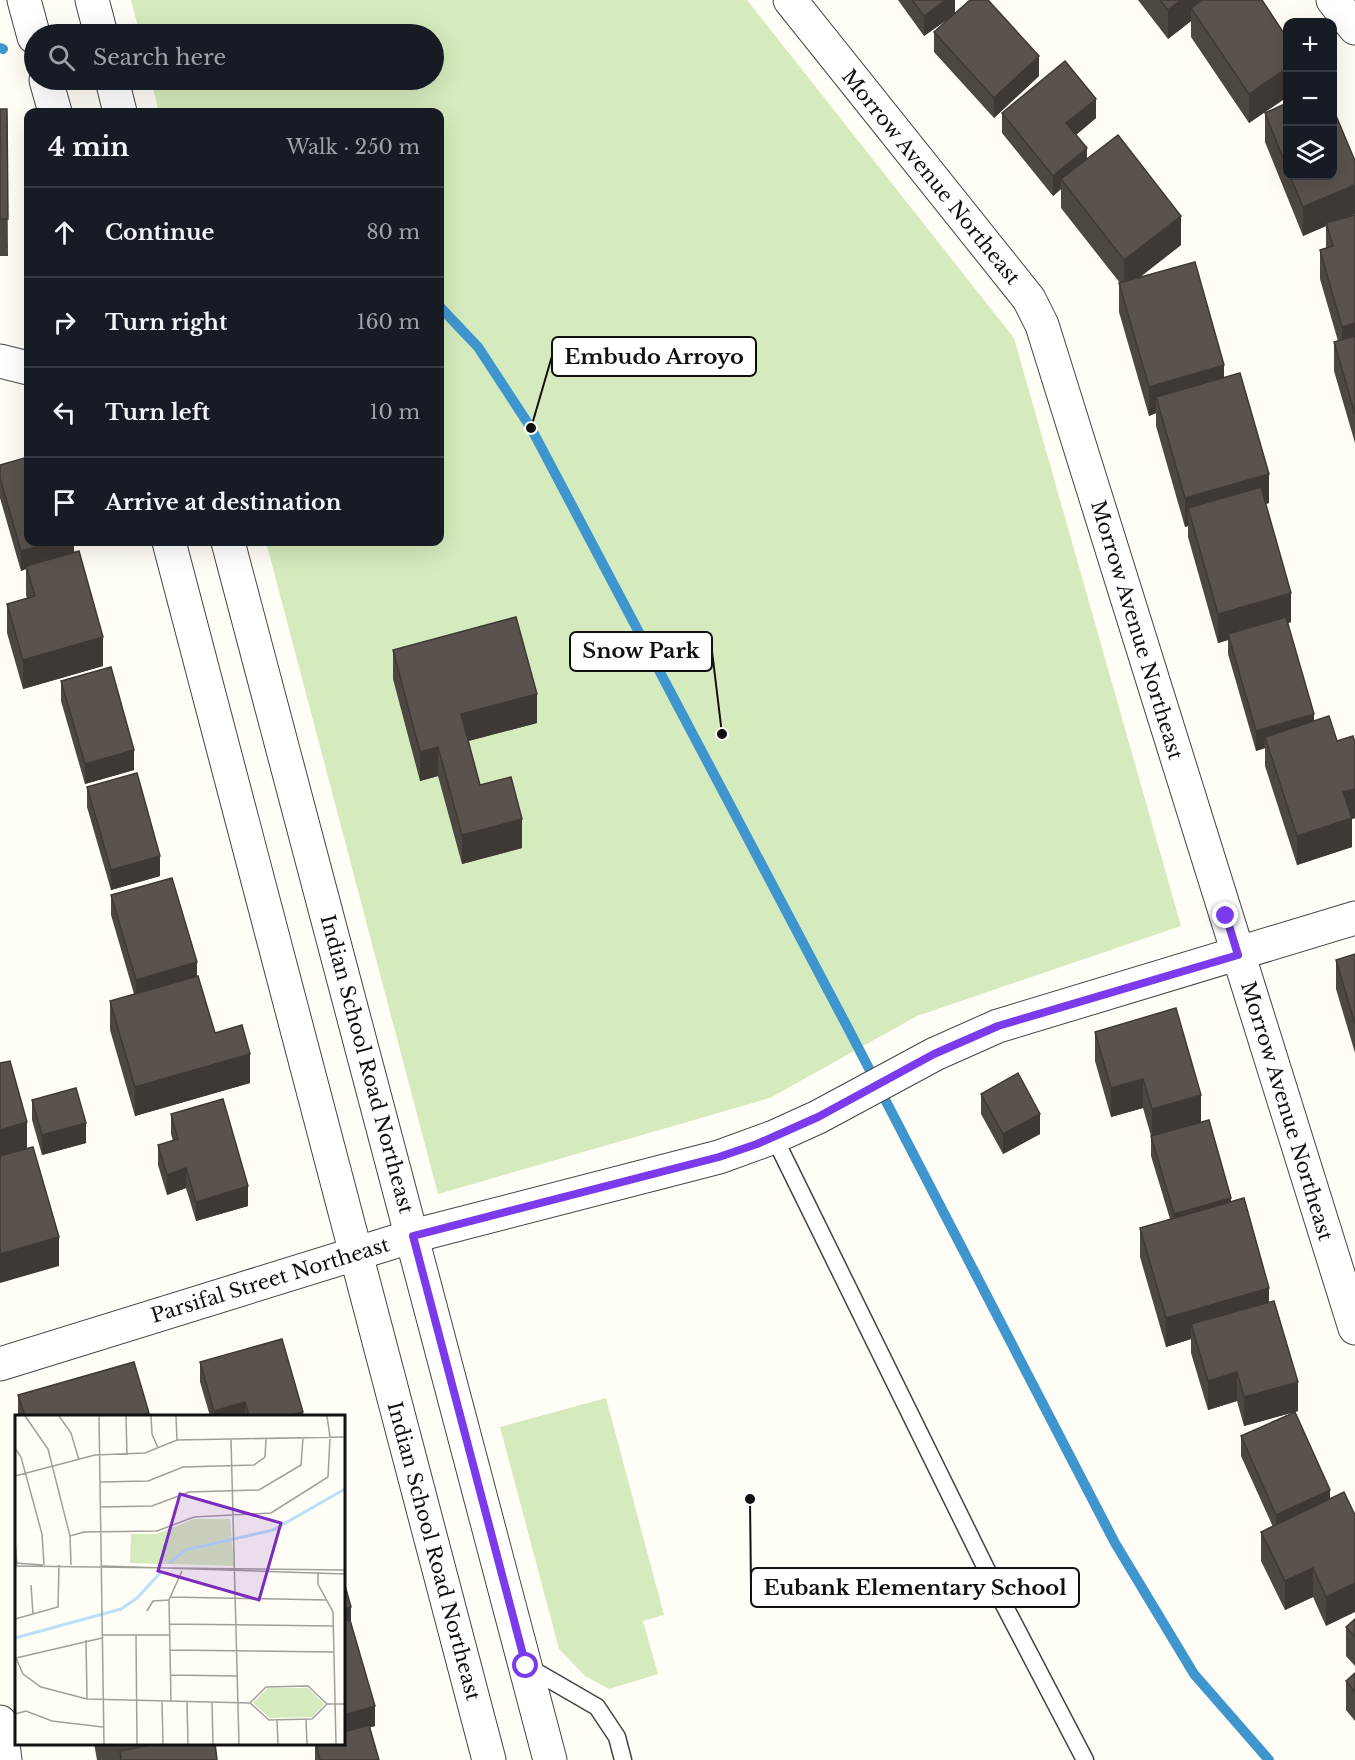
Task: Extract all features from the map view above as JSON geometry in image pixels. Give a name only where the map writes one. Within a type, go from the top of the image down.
[{"type":"street","points":[[24,0],[30,24]]},
{"type":"street","points":[[92,0],[98,24]]},
{"type":"street","name":"Morrow Avenue Northeast","points":[[790,0],[1029,299],[1042,325],[1355,1328]]},
{"type":"street","points":[[1333,0],[1355,28]]},
{"type":"street","points":[[49,90],[54,108]]},
{"type":"street","points":[[114,90],[119,108]]},
{"type":"street","points":[[0,361],[24,367]]},
{"type":"street","name":"Indian School Road Northeast","points":[[170,546],[489,1760]]},
{"type":"street","name":"Indian School Road Northeast","points":[[229,546],[550,1760]]},
{"type":"street","name":"Parsifal Street Northeast","points":[[0,1364],[413,1236],[719,1157],[774,1137],[838,1107],[923,1060],[998,1026],[1355,918]]},
{"type":"street","points":[[0,1722],[5,1760]]},
{"type":"lane","points":[[774,1137],[1003,1603],[1085,1760]]},
{"type":"lane","points":[[526,1666],[597,1707],[617,1737],[623,1760]]},
{"type":"green space","points":[[131,0],[747,0],[1014,338],[1181,926],[917,1016],[770,1098],[438,1194],[267,546],[444,546],[444,108],[158,108],[154,90],[444,90],[444,24],[137,24]]},
{"type":"green space","points":[[606,1398],[664,1615],[643,1621],[658,1674],[609,1689],[585,1676],[559,1649],[500,1427]]},
{"type":"building","points":[[912,0],[946,0],[924,16]]},
{"type":"building","points":[[970,0],[988,0],[1039,56],[994,98],[934,32]]},
{"type":"building","points":[[1160,0],[1181,0],[1168,10]]},
{"type":"building","points":[[1203,0],[1262,0],[1283,32],[1283,71],[1249,94],[1191,8]]},
{"type":"building","points":[[1065,61],[1096,99],[1066,123],[1087,148],[1053,176],[1002,113]]},
{"type":"building","points":[[1283,105],[1283,158],[1265,113]]},
{"type":"building","points":[[0,109],[7,109],[8,219],[0,219]]},
{"type":"building","points":[[1337,118],[1355,161],[1355,185],[1303,207],[1292,180],[1337,180]]},
{"type":"building","points":[[1118,135],[1181,216],[1124,260],[1061,179]]},
{"type":"building","points":[[1355,215],[1355,323],[1342,327],[1320,250],[1333,246],[1326,223]]},
{"type":"building","points":[[1195,262],[1224,365],[1149,387],[1119,283]]},
{"type":"building","points":[[1355,336],[1355,414],[1334,342]]},
{"type":"building","points":[[1240,373],[1269,474],[1185,498],[1156,397]]},
{"type":"building","points":[[24,458],[24,546],[39,546],[21,551],[0,478],[0,465]]},
{"type":"building","points":[[1261,487],[1291,593],[1218,614],[1188,508]]},
{"type":"building","points":[[79,551],[103,637],[23,660],[7,604],[35,596],[26,566]]},
{"type":"building","points":[[516,617],[537,694],[461,714],[480,785],[511,777],[522,819],[462,835],[438,747],[420,752],[393,650]]},
{"type":"building","points":[[1286,617],[1314,714],[1256,731],[1228,634]]},
{"type":"building","points":[[111,667],[134,750],[85,764],[61,681]]},
{"type":"building","points":[[1329,716],[1337,741],[1353,736],[1355,742],[1355,789],[1343,792],[1352,818],[1297,836],[1265,737]]},
{"type":"building","points":[[137,773],[160,856],[111,870],[87,787]]},
{"type":"building","points":[[172,878],[197,962],[136,980],[111,895]]},
{"type":"building","points":[[1355,954],[1355,1024],[1336,960]]},
{"type":"building","points":[[198,976],[215,1033],[242,1025],[250,1054],[135,1087],[110,1001]]},
{"type":"building","points":[[1176,1008],[1201,1095],[1152,1109],[1143,1079],[1111,1088],[1095,1032]]},
{"type":"building","points":[[10,1061],[27,1122],[0,1130],[0,1063]]},
{"type":"building","points":[[1018,1073],[1040,1114],[1003,1134],[981,1094]]},
{"type":"building","points":[[76,1088],[86,1123],[42,1135],[32,1100]]},
{"type":"building","points":[[223,1099],[248,1186],[196,1202],[186,1168],[167,1175],[158,1145],[178,1139],[171,1114]]},
{"type":"building","points":[[1209,1120],[1231,1198],[1174,1214],[1151,1136]]},
{"type":"building","points":[[33,1147],[59,1237],[0,1254],[0,1156]]},
{"type":"building","points":[[1244,1198],[1269,1288],[1166,1318],[1140,1228]]},
{"type":"building","points":[[1274,1301],[1298,1382],[1244,1397],[1237,1372],[1208,1381],[1191,1324]]},
{"type":"building","points":[[282,1339],[303,1412],[291,1415],[249,1415],[245,1402],[214,1411],[200,1362]]},
{"type":"building","points":[[134,1362],[149,1413],[142,1415],[25,1415],[18,1395]]},
{"type":"building","points":[[1295,1412],[1330,1490],[1276,1515],[1241,1436]]},
{"type":"building","points":[[1344,1492],[1355,1515],[1355,1583],[1326,1597],[1313,1568],[1285,1581],[1261,1532]]},
{"type":"building","points":[[345,1586],[351,1607],[345,1609]]},
{"type":"building","points":[[1355,1619],[1355,1637],[1346,1627]]},
{"type":"building","points":[[350,1620],[375,1706],[345,1715],[345,1622]]},
{"type":"building","points":[[1355,1673],[1355,1692],[1346,1681]]},
{"type":"building","points":[[369,1725],[379,1760],[320,1760],[316,1745],[345,1745],[345,1732]]},
{"type":"building","points":[[151,1745],[215,1745],[217,1760],[121,1760],[120,1751]]},
{"type":"waterway","points":[[444,311],[478,347],[531,428],[849,1030],[1115,1543],[1194,1674],[1269,1760]]},
{"type":"place","name":"Embudo Arroyo","points":[[531,428]]},
{"type":"place","name":"Snow Park","points":[[722,734]]},
{"type":"place","name":"Eubank Elementary School","points":[[750,1499]]},
{"type":"route","points":[[526,1666],[413,1236],[719,1157],[774,1137],[818,1117],[934,1054],[998,1026],[1238,955],[1226,916]]}]
